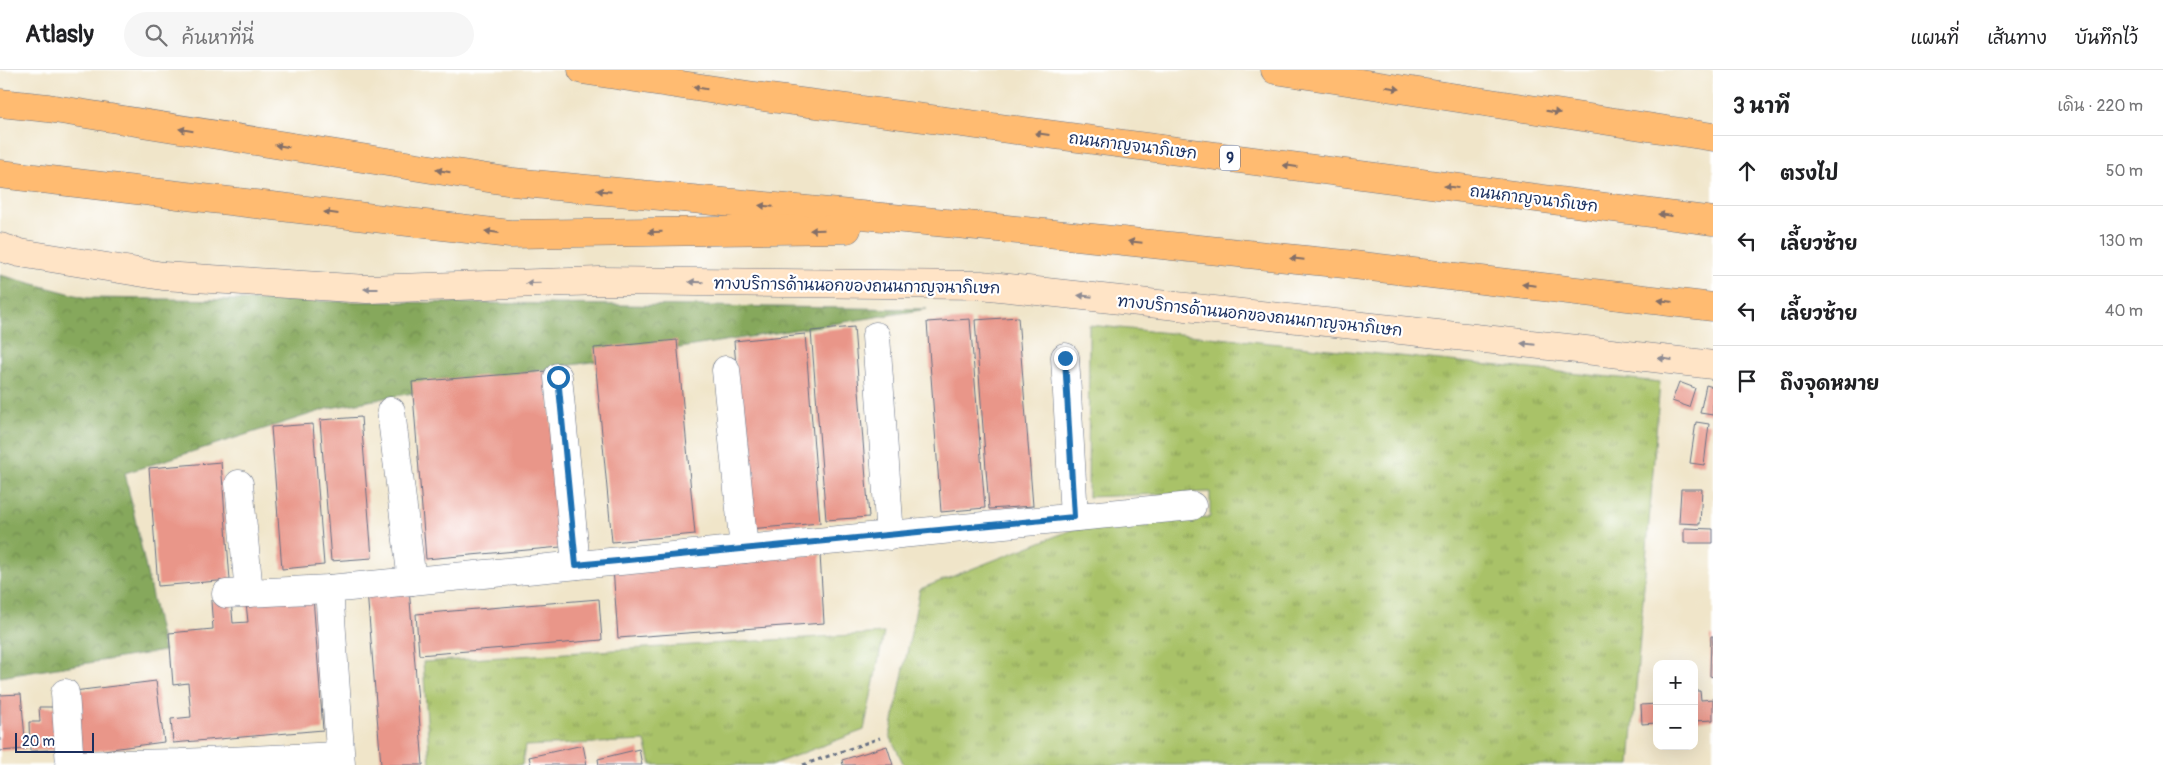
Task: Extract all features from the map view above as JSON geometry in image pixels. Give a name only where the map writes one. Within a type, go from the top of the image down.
[{"type":"highway","name":"ถนนกาญจนาภิเษก","points":[[582,70],[748,95],[1713,222]]},
{"type":"highway","points":[[1275,70],[1713,137]]},
{"type":"highway","points":[[0,103],[48,108],[513,182],[988,227],[1345,264],[1713,307]]},
{"type":"highway","points":[[0,174],[510,234],[988,227]]},
{"type":"main road","name":"ทางบริการด้านนอกของถนนกาญจนาภิเษก","points":[[0,247],[20,253],[163,276],[367,289],[600,281],[981,285],[1713,365]]},
{"type":"street","points":[[876,336],[890,536]]},
{"type":"street","points":[[1065,358],[1074,517]]},
{"type":"street","points":[[726,370],[744,549]]},
{"type":"street","points":[[558,377],[576,565]]},
{"type":"street","points":[[391,411],[412,581]]},
{"type":"street","points":[[239,484],[238,594],[329,589],[1192,506]]},
{"type":"street","points":[[65,693],[69,765],[340,760],[329,589]]},
{"type":"path","points":[[803,765],[880,738]]},
{"type":"green space","points":[[0,275],[87,298],[927,309],[534,371],[330,408],[125,473],[164,651],[0,677]]},
{"type":"green space","points":[[1089,325],[1660,382],[1630,765],[904,765],[890,736],[920,589],[1074,529],[1210,517],[1210,492],[1088,497]]},
{"type":"green space","points":[[884,633],[864,730],[771,765],[651,765],[645,741],[525,746],[522,765],[430,765],[423,662]]},
{"type":"building","points":[[1018,317],[1033,506],[989,509],[975,320]]},
{"type":"building","points":[[970,319],[985,508],[941,512],[927,322]]},
{"type":"building","points":[[854,327],[869,517],[826,520],[811,331]]},
{"type":"building","points":[[805,334],[820,523],[749,529],[734,341]]},
{"type":"building","points":[[677,340],[695,534],[612,542],[594,348]]},
{"type":"building","points":[[547,371],[561,547],[426,559],[412,382]]},
{"type":"building","points":[[1679,382],[1695,388],[1689,407],[1672,401]]},
{"type":"building","points":[[1706,385],[1713,387],[1713,415],[1700,413]]},
{"type":"building","points":[[361,417],[372,558],[331,561],[320,420]]},
{"type":"building","points":[[1696,422],[1709,424],[1704,465],[1690,463]]},
{"type":"building","points":[[313,424],[324,565],[282,569],[271,427]]},
{"type":"building","points":[[221,462],[230,580],[158,586],[149,468]]},
{"type":"building","points":[[1681,489],[1702,489],[1700,524],[1679,523]]},
{"type":"building","points":[[1684,528],[1713,529],[1713,543],[1684,543]]},
{"type":"building","points":[[820,554],[824,623],[618,638],[613,568]]},
{"type":"building","points":[[409,588],[423,765],[381,765],[367,591]]},
{"type":"building","points":[[313,597],[323,730],[173,743],[171,719],[191,717],[188,683],[173,685],[169,633],[213,629],[211,601],[231,599],[233,623],[248,622],[246,603]]},
{"type":"building","points":[[599,599],[602,640],[419,655],[416,614]]},
{"type":"building","points":[[1711,636],[1713,636],[1713,677],[1710,676]]},
{"type":"building","points":[[156,681],[164,742],[81,753],[74,691]]},
{"type":"building","points":[[1698,691],[1700,691],[1701,700],[1713,699],[1713,720],[1698,721]]},
{"type":"building","points":[[21,694],[26,749],[0,751],[0,695]]},
{"type":"building","points":[[1653,704],[1653,723],[1642,724],[1641,705]]},
{"type":"building","points":[[39,707],[58,707],[59,749],[30,751],[29,722],[40,722]]},
{"type":"building","points":[[583,745],[587,765],[531,765],[529,757]]},
{"type":"building","points":[[887,746],[893,765],[843,765],[842,760]]},
{"type":"building","points":[[639,749],[642,765],[599,765],[598,759]]},
{"type":"route","points":[[558,377],[576,565],[1074,517],[1065,358]]}]
